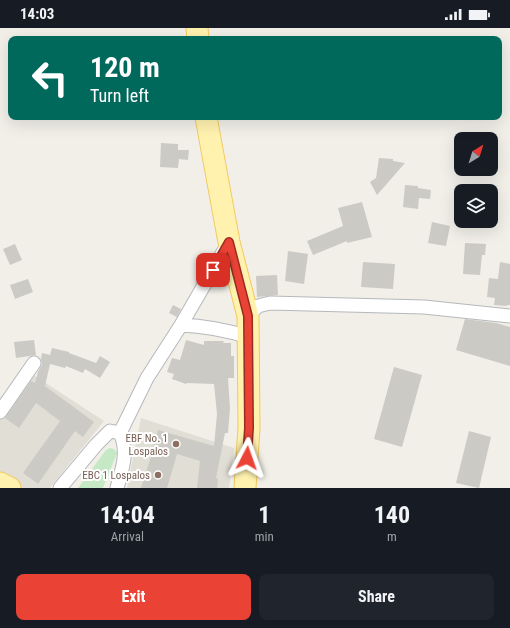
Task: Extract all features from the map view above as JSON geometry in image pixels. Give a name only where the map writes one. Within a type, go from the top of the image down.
[{"type":"main road","points":[[207,120],[229,242],[248,316],[249,428],[245,488]]},
{"type":"main road","points":[[249,428],[255,488]]},
{"type":"main road","points":[[0,483],[10,488]]},
{"type":"street","points":[[120,433],[147,378],[181,325],[229,242]]},
{"type":"street","points":[[248,316],[258,306],[270,303],[424,307],[510,316]]},
{"type":"street","points":[[181,325],[215,328],[249,337]]},
{"type":"street","points":[[0,412],[34,363]]},
{"type":"street","points":[[60,488],[96,445],[110,431],[120,433]]},
{"type":"street","points":[[117,488],[124,466],[125,449],[124,441],[120,433]]},
{"type":"shaded area","points":[[32,374],[104,421],[50,488],[22,488],[0,474],[0,419]]},
{"type":"shaded area","points":[[141,418],[234,448],[229,488],[127,488]]},
{"type":"green space","points":[[110,448],[114,449],[117,453],[103,488],[78,488],[106,450]]},
{"type":"building","points":[[161,143],[178,144],[178,150],[189,150],[188,160],[179,159],[178,168],[160,167]]},
{"type":"building","points":[[379,158],[393,159],[393,161],[405,163],[377,195],[370,182],[376,178]]},
{"type":"building","points":[[405,185],[418,186],[418,188],[431,190],[430,199],[419,198],[418,209],[403,207]]},
{"type":"building","points":[[362,202],[372,237],[347,243],[347,241],[313,255],[307,241],[343,226],[338,208]]},
{"type":"building","points":[[432,222],[450,226],[446,246],[428,243]]},
{"type":"building","points":[[465,243],[486,244],[485,255],[482,255],[480,275],[463,274]]},
{"type":"building","points":[[15,244],[22,260],[10,265],[3,249]]},
{"type":"building","points":[[288,251],[308,254],[304,284],[285,281]]},
{"type":"building","points":[[363,262],[395,264],[393,289],[361,287]]},
{"type":"building","points":[[500,262],[510,264],[510,305],[507,306],[494,305],[495,298],[487,297],[489,278],[498,279]]},
{"type":"building","points":[[277,275],[278,295],[257,297],[256,276]]},
{"type":"building","points":[[28,279],[33,292],[15,299],[10,285]]},
{"type":"building","points":[[173,305],[181,309],[177,317],[169,313]]},
{"type":"building","points":[[465,319],[496,323],[510,327],[510,366],[456,350]]},
{"type":"building","points":[[34,340],[36,355],[16,358],[14,342]]},
{"type":"building","points":[[186,340],[204,345],[204,341],[224,341],[223,343],[231,343],[231,356],[234,356],[234,378],[228,378],[230,408],[228,433],[225,433],[216,478],[218,479],[217,488],[197,488],[200,461],[177,454],[167,488],[141,488],[158,430],[214,446],[217,414],[214,384],[186,384],[172,379],[174,374],[167,372],[172,358],[180,360]]},
{"type":"building","points":[[52,348],[69,352],[96,363],[100,356],[110,362],[100,378],[85,369],[83,373],[66,366],[65,368],[50,364],[45,386],[94,422],[83,437],[75,431],[38,484],[23,473],[60,421],[36,403],[19,428],[5,418],[31,381],[35,383],[42,364],[42,353],[50,355]]},
{"type":"building","points":[[394,367],[422,375],[402,447],[374,439]]},
{"type":"building","points":[[469,431],[491,437],[479,488],[456,483]]},
{"type":"place","name":"EBF No. 1 Lospalos","points":[[176,444]]},
{"type":"place","name":"EBC 1 Lospalos","points":[[158,475]]},
{"type":"route","points":[[213,270],[229,242],[248,316],[249,428],[247,458]]}]
